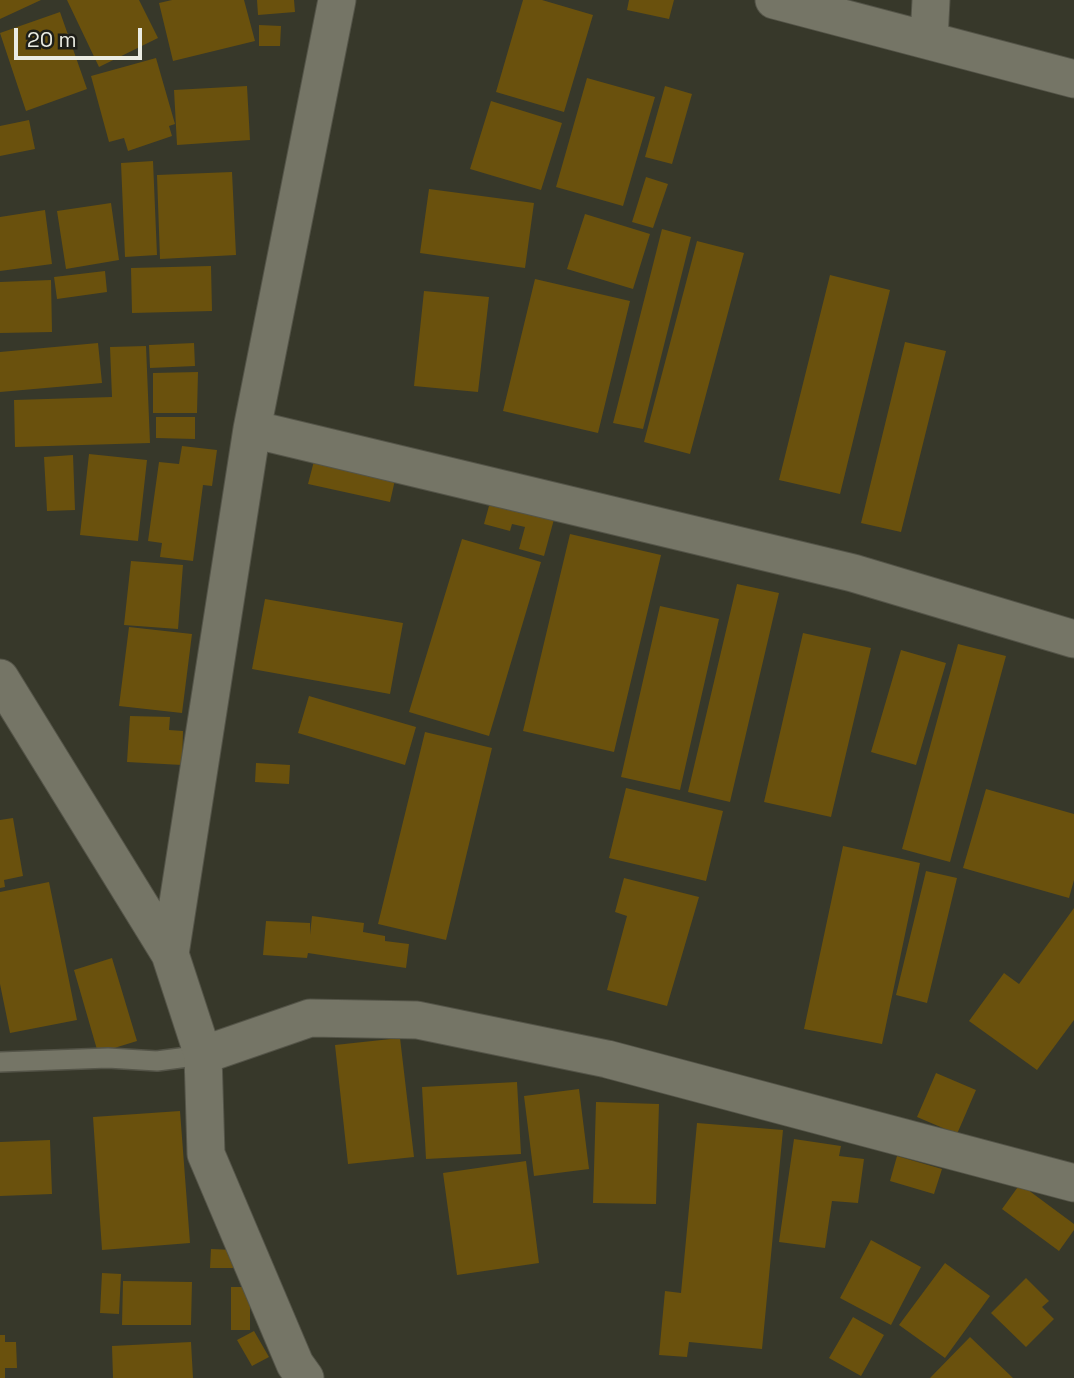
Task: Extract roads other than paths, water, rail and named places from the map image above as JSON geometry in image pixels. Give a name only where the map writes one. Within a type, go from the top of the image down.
[{"type":"street","points":[[170,954],[252,429],[337,0]]},
{"type":"street","points":[[774,0],[1074,79]]},
{"type":"street","points":[[929,40],[931,0]]},
{"type":"street","points":[[252,429],[852,573],[1074,639]]},
{"type":"street","points":[[0,678],[170,954],[203,1055],[206,1154],[295,1364],[305,1378]]},
{"type":"street","points":[[203,1055],[310,1018],[417,1020],[607,1059],[1074,1184]]},
{"type":"lane","points":[[0,1062],[108,1058],[157,1061],[203,1055]]}]
